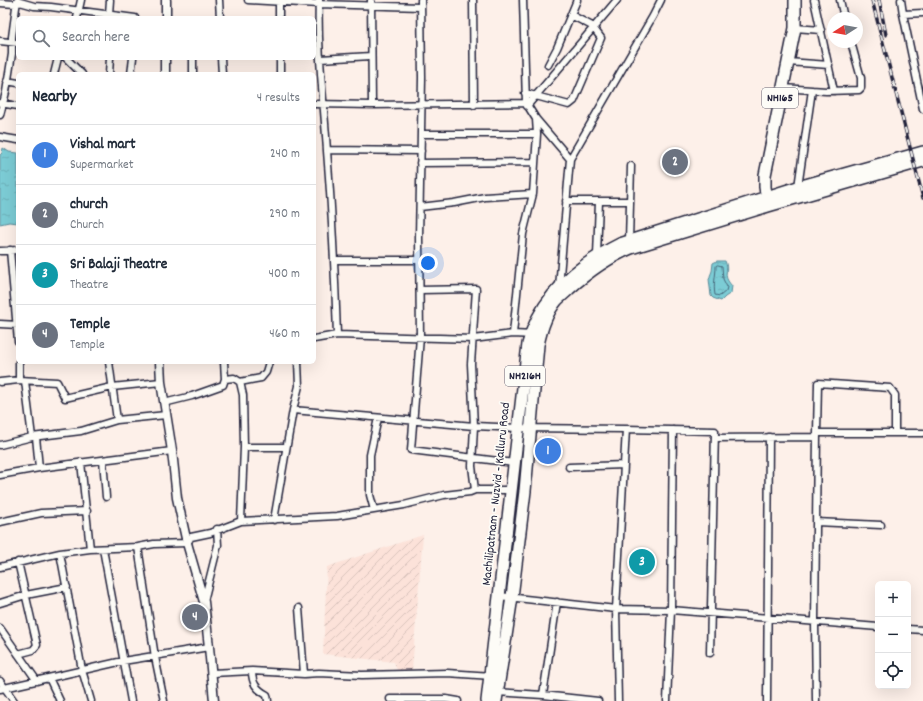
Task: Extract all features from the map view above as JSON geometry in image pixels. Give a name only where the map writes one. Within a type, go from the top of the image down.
[{"type":"highway","name":"NH165","points":[[767,201],[765,175],[794,28],[795,0]]},
{"type":"highway","points":[[767,201],[798,187],[923,152]]},
{"type":"highway","points":[[767,201],[923,161]]},
{"type":"highway","name":"Machilipatnam - Nuzvid - Kalluru Road","points":[[487,701],[495,676],[512,597],[525,491],[538,345],[535,335],[544,306],[559,287],[581,268],[597,256],[620,244],[767,201]]},
{"type":"highway","name":"Machilipatnam - Nuzvid - Kalluru Road","points":[[496,697],[495,676],[499,596],[528,344],[557,300],[601,263],[631,248],[767,201]]},
{"type":"street","points":[[51,7],[52,0]]},
{"type":"street","points":[[78,16],[81,0]]},
{"type":"street","points":[[0,3],[20,2],[34,6],[111,16],[110,0]]},
{"type":"street","points":[[166,0],[166,16]]},
{"type":"street","points":[[219,0],[220,16]]},
{"type":"street","points":[[248,0],[421,3],[419,260],[420,337],[411,450],[514,462]]},
{"type":"street","points":[[473,0],[474,104]]},
{"type":"street","points":[[523,0],[526,105],[536,119],[570,158]]},
{"type":"street","points":[[548,65],[557,48],[577,0]]},
{"type":"street","points":[[559,287],[570,158],[661,0]]},
{"type":"street","points":[[814,0],[834,91]]},
{"type":"street","points":[[840,0],[843,12]]},
{"type":"street","points":[[901,0],[923,109]]},
{"type":"street","points":[[279,1],[279,16]]},
{"type":"street","points":[[316,104],[526,105],[536,96],[618,1]]},
{"type":"street","points":[[0,115],[1,104],[15,42],[12,37],[17,2]]},
{"type":"street","points":[[319,2],[320,59],[334,260],[337,336]]},
{"type":"street","points":[[371,3],[372,105]]},
{"type":"street","points":[[903,14],[923,13]]},
{"type":"street","points":[[525,93],[569,105],[574,101],[601,38],[592,26],[571,15]]},
{"type":"street","points":[[794,28],[821,30]]},
{"type":"street","points":[[0,41],[15,42]]},
{"type":"street","points":[[783,88],[855,91],[861,88],[861,78],[853,48]]},
{"type":"street","points":[[320,59],[372,56]]},
{"type":"street","points":[[54,72],[58,60]]},
{"type":"street","points":[[68,60],[80,72]]},
{"type":"street","points":[[109,72],[110,60]]},
{"type":"street","points":[[132,72],[133,60]]},
{"type":"street","points":[[165,60],[165,72]]},
{"type":"street","points":[[193,60],[193,72]]},
{"type":"street","points":[[221,60],[222,72]]},
{"type":"street","points":[[280,60],[280,72]]},
{"type":"street","points":[[788,62],[829,65]]},
{"type":"street","points":[[0,76],[16,82]]},
{"type":"street","points":[[798,187],[812,90]]},
{"type":"street","points":[[1,104],[16,106]]},
{"type":"street","points":[[513,334],[523,234],[533,194],[537,134],[536,119]]},
{"type":"street","points":[[421,134],[537,134]]},
{"type":"street","points":[[0,137],[16,140]]},
{"type":"street","points":[[327,150],[421,151]]},
{"type":"street","points":[[420,164],[535,162]]},
{"type":"street","points":[[629,241],[631,166]]},
{"type":"street","points":[[420,207],[454,203],[485,197],[533,194]]},
{"type":"street","points":[[566,201],[630,201]]},
{"type":"street","points":[[597,256],[599,201]]},
{"type":"street","points":[[10,250],[16,313]]},
{"type":"street","points":[[0,251],[16,250]]},
{"type":"street","points":[[334,260],[419,260]]},
{"type":"street","points":[[420,290],[476,289],[471,364],[474,426],[472,466],[475,490]]},
{"type":"street","points":[[0,324],[16,324]]},
{"type":"street","points":[[316,339],[337,336],[473,339],[513,334],[535,335]]},
{"type":"street","points":[[19,364],[39,468]]},
{"type":"street","points":[[109,364],[116,420]]},
{"type":"street","points":[[160,364],[161,382],[172,451],[177,498],[187,543],[204,602],[214,701]]},
{"type":"street","points":[[164,403],[192,396],[223,384],[225,378],[224,364]]},
{"type":"street","points":[[240,382],[262,378],[268,364]]},
{"type":"street","points":[[274,520],[286,447],[299,386],[298,364]]},
{"type":"street","points":[[225,378],[234,378],[240,382],[243,395],[244,447],[241,521]]},
{"type":"street","points":[[0,382],[22,380],[57,382],[65,398],[112,388],[161,382]]},
{"type":"street","points":[[816,701],[815,622],[818,383],[890,388],[895,395],[894,434]]},
{"type":"street","points":[[293,410],[474,426],[715,431],[710,653]]},
{"type":"street","points":[[0,445],[34,437],[81,431],[116,420],[166,415]]},
{"type":"street","points":[[374,510],[370,494],[370,455],[378,418]]},
{"type":"street","points":[[618,701],[616,609],[626,428]]},
{"type":"street","points":[[667,701],[671,610],[673,430]]},
{"type":"street","points":[[715,438],[923,433]]},
{"type":"street","points":[[767,701],[770,437]]},
{"type":"street","points":[[244,447],[286,447]]},
{"type":"street","points":[[0,475],[81,462],[172,451]]},
{"type":"street","points":[[102,460],[106,497]]},
{"type":"street","points":[[81,462],[90,549]]},
{"type":"street","points":[[568,467],[624,465]]},
{"type":"street","points":[[0,567],[60,553],[90,549],[187,543],[191,538],[210,533],[217,529],[241,521],[337,516],[404,505],[444,495],[475,490],[511,490]]},
{"type":"street","points":[[0,522],[42,513],[87,511]]},
{"type":"street","points":[[816,522],[881,525]]},
{"type":"street","points":[[204,602],[218,545],[217,529]]},
{"type":"street","points":[[138,547],[155,657],[164,701]]},
{"type":"street","points":[[103,549],[131,701]]},
{"type":"street","points":[[60,553],[82,670],[91,701]]},
{"type":"street","points":[[18,562],[37,645],[33,650],[18,654]]},
{"type":"street","points":[[0,603],[26,595],[67,587]]},
{"type":"street","points":[[499,596],[616,609],[671,610],[875,627]]},
{"type":"street","points":[[543,695],[557,602]]},
{"type":"street","points":[[299,608],[304,674]]},
{"type":"street","points":[[0,628],[37,681]]},
{"type":"street","points":[[911,629],[923,630]]},
{"type":"street","points":[[2,688],[123,661],[209,647]]},
{"type":"street","points":[[212,673],[252,671],[304,674],[386,675],[447,673],[495,676]]},
{"type":"street","points":[[252,671],[252,679],[256,688],[267,695],[268,701]]},
{"type":"street","points":[[49,678],[60,701]]},
{"type":"street","points":[[0,681],[2,688],[14,701]]},
{"type":"street","points":[[496,697],[543,695],[598,701]]},
{"type":"street","points":[[390,698],[446,699],[458,701]]},
{"type":"shaded area","points":[[423,535],[412,670],[397,670],[394,662],[323,654],[327,567]]},
{"type":"water","points":[[3,148],[9,152],[16,153],[16,223],[9,222],[0,224],[0,155]]},
{"type":"water","points":[[717,261],[725,261],[727,268],[726,276],[732,286],[731,293],[721,301],[711,296],[709,279],[713,263]]},
{"type":"railway","points":[[872,0],[923,198]]},
{"type":"railway","points":[[879,0],[886,35]]},
{"type":"place","name":"church","points":[[675,162]]},
{"type":"place","name":"Vishal mart","points":[[548,451]]},
{"type":"place","name":"Sri Balaji Theatre","points":[[642,562]]},
{"type":"place","name":"Temple","points":[[195,617]]}]
